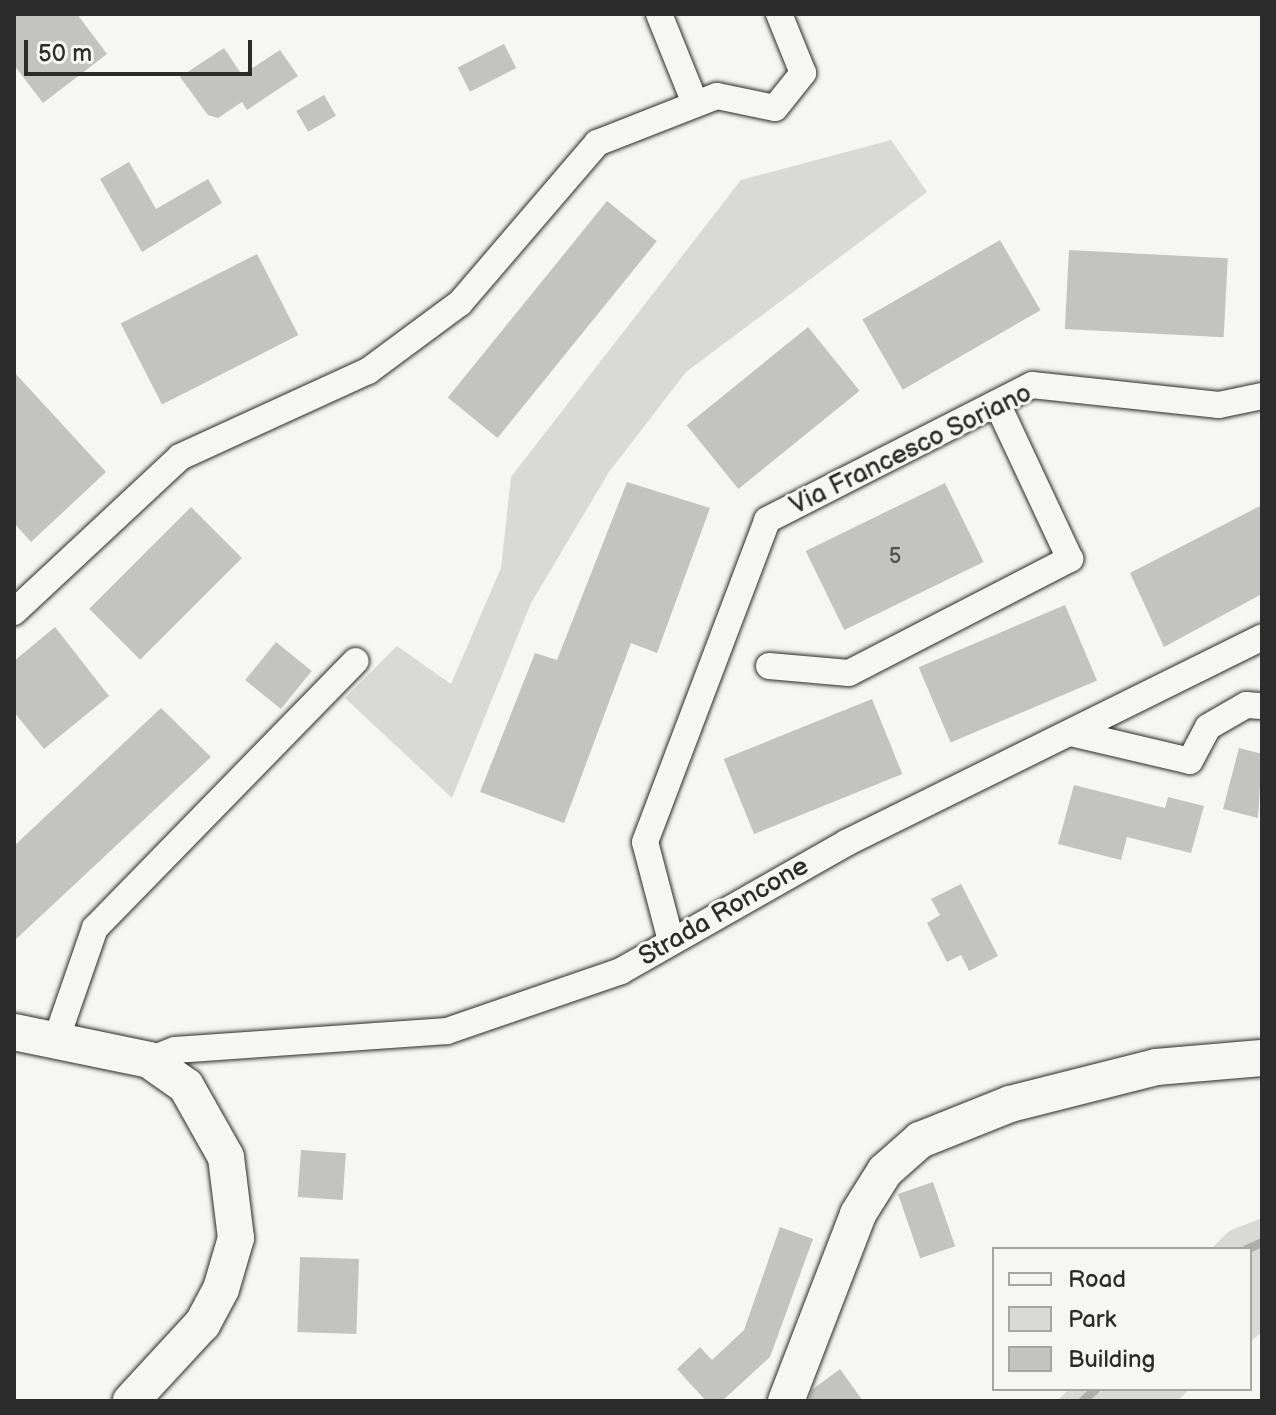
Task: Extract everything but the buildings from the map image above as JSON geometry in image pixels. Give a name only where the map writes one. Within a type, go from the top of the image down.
[{"type":"street","points":[[659,14],[695,103]]},
{"type":"street","points":[[14,612],[180,457],[368,371],[460,303],[597,143],[717,96],[775,108],[803,73],[779,14]]},
{"type":"street","name":"Via Francesco Soriano","points":[[671,941],[645,842],[767,520],[1032,385],[1219,405],[1262,396]]},
{"type":"street","points":[[769,666],[849,673],[1070,559],[997,403]]},
{"type":"street","name":"Strada Roncone","points":[[149,1060],[175,1050],[447,1031],[621,971],[846,843],[1262,637]]},
{"type":"street","points":[[56,1040],[95,928],[356,661]]},
{"type":"street","points":[[1071,733],[1190,761],[1208,727],[1246,705],[1262,706]]},
{"type":"street","points":[[14,1032],[149,1060],[186,1086],[208,1118],[236,1196],[236,1238],[202,1324],[131,1401]]},
{"type":"street","points":[[786,1401],[858,1214],[885,1171],[920,1140],[1010,1104],[1156,1067],[1262,1058]]},
{"type":"green space","points":[[891,140],[927,192],[686,372],[609,472],[531,603],[452,798],[345,698],[397,646],[451,684],[501,568],[511,477],[741,180]]},
{"type":"green space","points":[[1262,1218],[1262,1332],[1252,1340],[1252,1247],[1213,1247],[1229,1231]]},
{"type":"green space","points":[[1067,1391],[1188,1391],[1177,1401],[1057,1401]]},
{"type":"waterway","points":[[1251,1247],[1262,1242]]},
{"type":"waterway","points":[[1082,1401],[1093,1391]]}]
